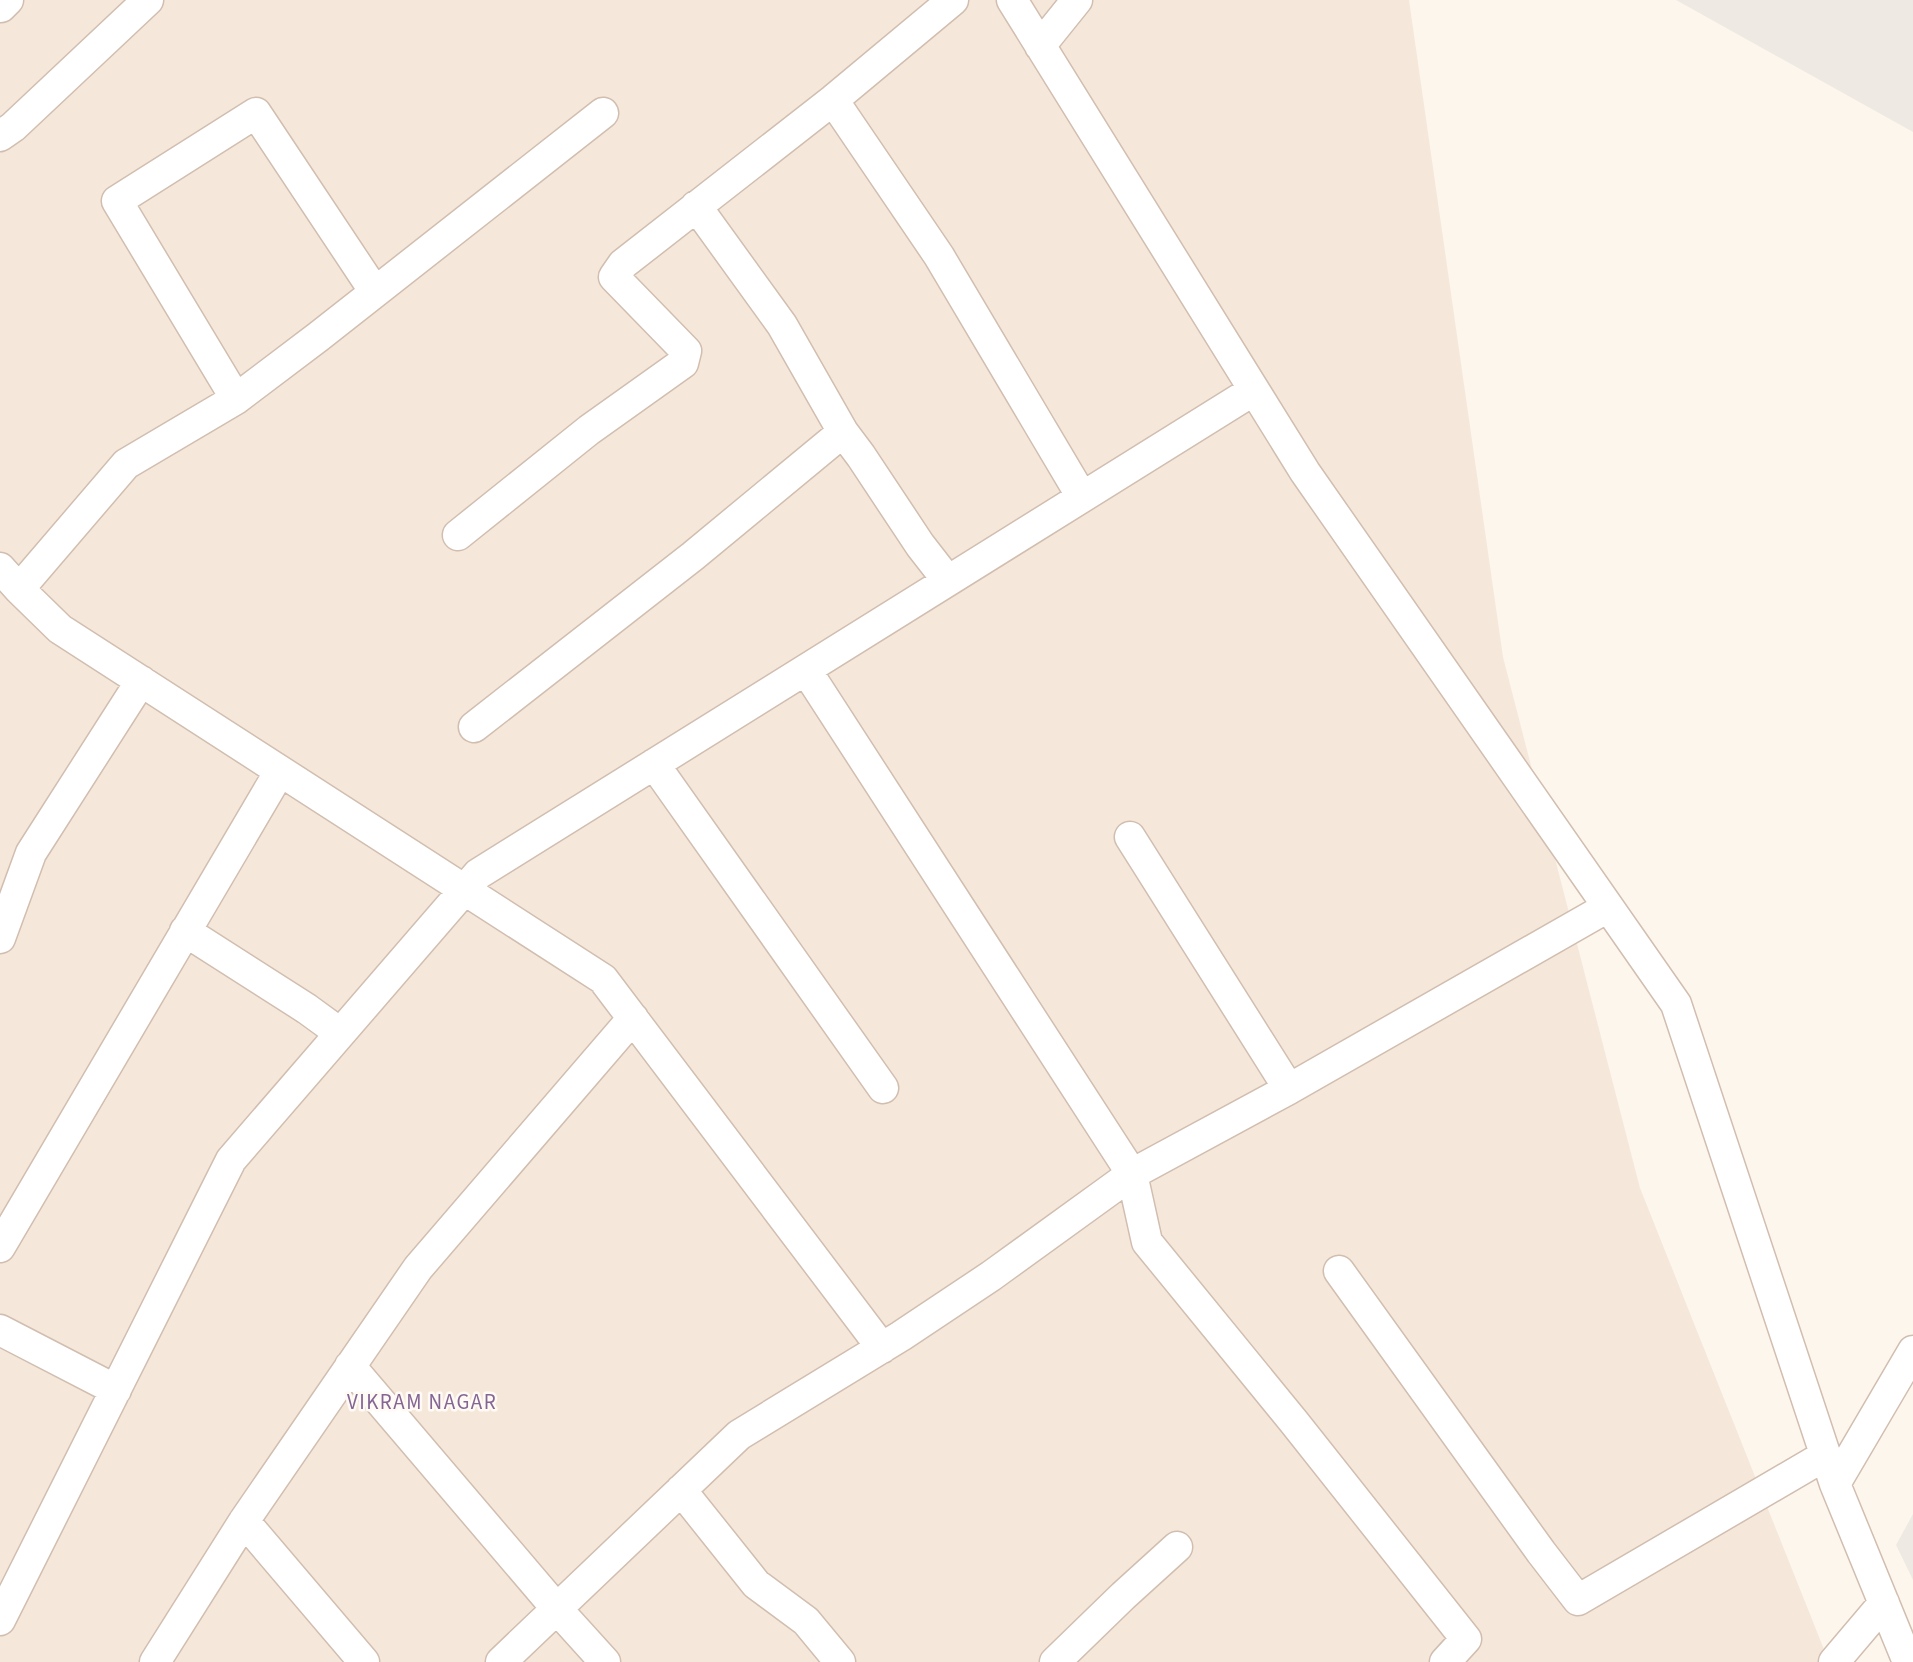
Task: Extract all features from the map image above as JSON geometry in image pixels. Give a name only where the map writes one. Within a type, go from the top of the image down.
[{"type":"street","points":[[1,7],[8,0]]},
{"type":"street","points":[[0,136],[13,127],[148,0]]},
{"type":"street","points":[[458,535],[589,430],[683,363],[686,351],[614,277],[623,264],[833,100],[953,0]]},
{"type":"street","points":[[1012,0],[1305,472],[1676,1004],[1835,1484],[1908,1662]]},
{"type":"street","points":[[1040,46],[1077,0]]},
{"type":"street","points":[[833,100],[939,256],[1082,497]]},
{"type":"street","points":[[236,399],[117,201],[256,113],[375,292]]},
{"type":"street","points":[[603,113],[236,399],[126,464],[9,578],[60,629],[603,979],[882,1348]]},
{"type":"street","points":[[696,206],[782,325],[843,432],[920,545],[948,581]]},
{"type":"street","points":[[0,1620],[231,1160],[478,874],[1254,390]]},
{"type":"street","points":[[474,727],[693,556],[843,432]]},
{"type":"street","points":[[806,670],[1132,1174],[1147,1242],[1294,1422],[1466,1639],[1445,1662]]},
{"type":"street","points":[[0,938],[32,853],[141,681]]},
{"type":"street","points":[[654,764],[883,1088]]},
{"type":"street","points":[[0,1247],[280,771]]},
{"type":"street","points":[[1130,837],[1289,1089]]},
{"type":"street","points":[[501,1662],[739,1435],[882,1348],[992,1276],[1132,1174],[1289,1089],[1608,907]]},
{"type":"street","points":[[185,931],[307,1009],[340,1033]]},
{"type":"street","points":[[155,1662],[244,1521],[418,1269],[633,1018]]},
{"type":"street","points":[[1339,1271],[1578,1600],[1826,1455]]},
{"type":"street","points":[[0,1330],[116,1390]]},
{"type":"street","points":[[1835,1484],[1913,1351]]},
{"type":"street","points":[[350,1366],[556,1609],[605,1662]]},
{"type":"street","points":[[681,1490],[756,1584],[806,1621],[840,1662]]},
{"type":"street","points":[[244,1521],[364,1662]]},
{"type":"street","points":[[1055,1662],[1177,1547]]},
{"type":"street","points":[[1834,1662],[1884,1603]]},
{"type":"shaded area","points":[[0,0],[1409,0],[1503,657],[1640,1188],[1829,1662],[0,1662]]},
{"type":"shaded area","points":[[1676,0],[1913,0],[1913,132]]},
{"type":"shaded area","points":[[1913,1514],[1913,1580],[1896,1545]]},
{"type":"district","name":"VIKRAM NAGAR","points":[[422,1402]]}]
